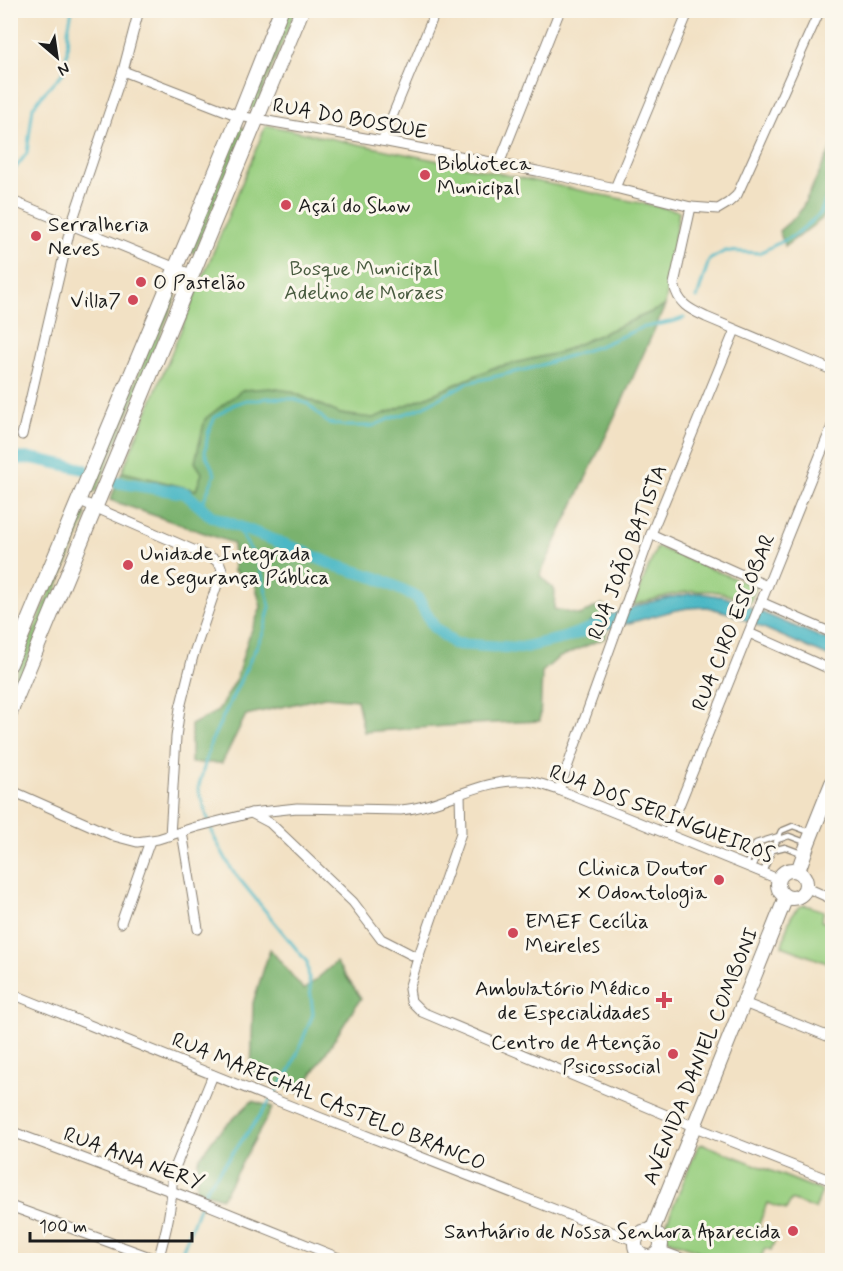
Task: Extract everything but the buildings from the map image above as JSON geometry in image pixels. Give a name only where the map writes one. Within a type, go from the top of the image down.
[{"type":"street","points":[[22,435],[71,225],[123,71],[139,10]]},
{"type":"street","points":[[10,664],[281,10]]},
{"type":"street","points":[[10,713],[302,10]]},
{"type":"street","points":[[382,141],[436,10]]},
{"type":"street","points":[[499,165],[560,10]]},
{"type":"street","points":[[615,188],[689,10]]},
{"type":"street","name":"RUA DO BOSQUE","points":[[123,71],[239,116],[537,171],[691,207],[718,209],[737,195],[820,10]]},
{"type":"street","points":[[10,200],[193,275]]},
{"type":"street","points":[[691,207],[674,284],[677,295],[683,303],[698,313],[735,330],[832,370]]},
{"type":"street","name":"RUA JOÃO BATISTA","points":[[559,790],[651,534],[735,330]]},
{"type":"street","name":"RUA CIRO ESCOBAR","points":[[668,833],[832,426]]},
{"type":"street","points":[[78,500],[214,558],[222,570],[193,656],[180,708],[170,836]]},
{"type":"street","points":[[651,534],[767,586]]},
{"type":"street","points":[[760,605],[832,633]]},
{"type":"street","points":[[750,629],[832,670]]},
{"type":"street","name":"RUA DOS SERINGUEIROS","points":[[10,790],[114,836],[137,842],[170,836],[251,813],[297,808],[401,810],[417,808],[491,783],[530,781],[559,790],[668,833],[778,879]]},
{"type":"street","points":[[798,871],[832,783]]},
{"type":"street","points":[[460,794],[461,833],[409,989],[411,1001],[416,1008],[695,1127],[832,1181]]},
{"type":"street","points":[[251,813],[270,823],[353,902],[381,939],[418,958]]},
{"type":"street","points":[[182,832],[198,929]]},
{"type":"street","points":[[121,923],[150,841]]},
{"type":"street","points":[[794,869],[798,871],[805,878],[805,887],[800,895],[786,897],[778,887],[778,879],[784,871],[794,869]]},
{"type":"street","points":[[805,887],[832,899]]},
{"type":"street","name":"AVENIDA DANIEL COMBONI","points":[[652,1231],[786,897]]},
{"type":"street","name":"RUA MARECHAL CASTELO BRANCO","points":[[10,993],[264,1096],[635,1241]]},
{"type":"street","points":[[744,1003],[832,1038]]},
{"type":"street","points":[[10,1206],[158,1260],[173,1193],[172,1175],[213,1075]]},
{"type":"street","name":"RUA ANA NERY","points":[[10,1131],[208,1205],[344,1260]]},
{"type":"street","points":[[652,1231],[660,1240],[659,1250],[650,1256],[640,1258],[635,1241],[640,1233],[652,1231]]},
{"type":"street","points":[[659,1250],[686,1260]]},
{"type":"lane","points":[[763,872],[781,831],[793,826],[808,844]]},
{"type":"lane","points":[[749,866],[759,850],[789,836],[808,844]]},
{"type":"lane","points":[[749,866],[756,843],[776,843],[785,847],[808,844]]},
{"type":"green space","points":[[289,11],[295,11],[255,108],[252,110],[250,106]]},
{"type":"green space","name":"Bosque Municipal Adelino de Moraes","points":[[266,125],[679,211],[665,306],[558,353],[493,368],[373,419],[340,414],[290,391],[203,473],[196,490],[122,472]]},
{"type":"green space","points":[[243,127],[245,130],[194,253],[190,251],[240,128]]},
{"type":"green space","points":[[832,146],[832,201],[822,219],[785,246],[779,231],[801,210]]},
{"type":"green space","points":[[171,294],[176,296],[96,491],[93,493],[92,489]]},
{"type":"green space","points":[[665,306],[540,575],[555,591],[554,609],[580,615],[602,604],[611,615],[605,638],[558,658],[542,672],[540,721],[364,732],[357,700],[325,697],[246,715],[222,763],[191,763],[191,725],[218,711],[236,680],[247,642],[261,607],[255,583],[234,571],[233,543],[110,500],[122,472],[196,490],[202,473],[195,462],[205,419],[242,390],[270,388],[290,391],[340,414],[373,418],[493,368],[558,353]]},
{"type":"green space","points":[[85,512],[86,517],[11,700],[11,687],[81,515]]},
{"type":"green space","points":[[657,547],[756,587],[750,603],[718,592],[696,591],[633,605]]},
{"type":"green space","points":[[805,905],[824,911],[821,921],[832,925],[832,965],[782,946],[792,916],[795,911]]},
{"type":"green space","points":[[270,949],[304,990],[336,962],[361,998],[300,1093],[251,1076],[253,1003]]},
{"type":"green space","points":[[252,1101],[273,1107],[222,1198],[196,1190],[198,1160],[215,1136]]},
{"type":"green space","points":[[703,1144],[822,1191],[815,1209],[791,1200],[786,1210],[767,1203],[758,1227],[777,1235],[771,1250],[765,1248],[760,1260],[722,1260],[667,1239],[663,1231],[698,1146]]},
{"type":"water","points":[[700,593],[725,597],[832,642],[832,658],[729,613],[707,607],[672,611],[593,633],[589,622],[658,600]]},
{"type":"waterway","points":[[10,175],[27,153],[33,107],[63,73],[72,10]]},
{"type":"waterway","points":[[697,298],[709,260],[725,251],[759,253],[795,235],[820,214],[830,189],[832,168]]},
{"type":"waterway","points":[[197,504],[203,502],[215,474],[205,453],[208,433],[215,417],[233,405],[246,400],[293,399],[308,404],[328,423],[373,426],[419,409],[467,383],[532,368],[599,346],[641,328],[684,318]]},
{"type":"waterway","points":[[10,459],[31,458],[84,469]]},
{"type":"waterway","points":[[116,482],[185,493],[211,516],[334,565],[377,578],[417,597],[434,627],[455,644],[521,648],[564,638],[606,623]]},
{"type":"waterway","points":[[179,1260],[206,1189],[291,1069],[313,1014],[307,962],[232,870],[214,837],[198,789],[211,742],[263,633],[270,607],[259,564],[236,525]]},
{"type":"place","name":"Biblioteca Municipal","points":[[425,175]]},
{"type":"place","name":"Açaí do Show","points":[[286,205]]},
{"type":"place","name":"Serralheria Neves","points":[[36,236]]},
{"type":"place","name":"O Pastelão","points":[[141,282]]},
{"type":"place","name":"Villa7","points":[[133,300]]},
{"type":"place","name":"Unidade Integrada de Segurança Pública","points":[[128,565]]},
{"type":"place","name":"Clinica Doutor X Odontologia","points":[[719,880]]},
{"type":"place","name":"EMEF Cecília Meireles","points":[[513,933]]},
{"type":"place","name":"Ambulatório Médico de Especialidades","points":[[664,1000]]},
{"type":"place","name":"Centro de Atenção Psicossocial","points":[[673,1054]]},
{"type":"place","name":"Santuário de Nossa Senhora Aparecida","points":[[793,1231]]}]
